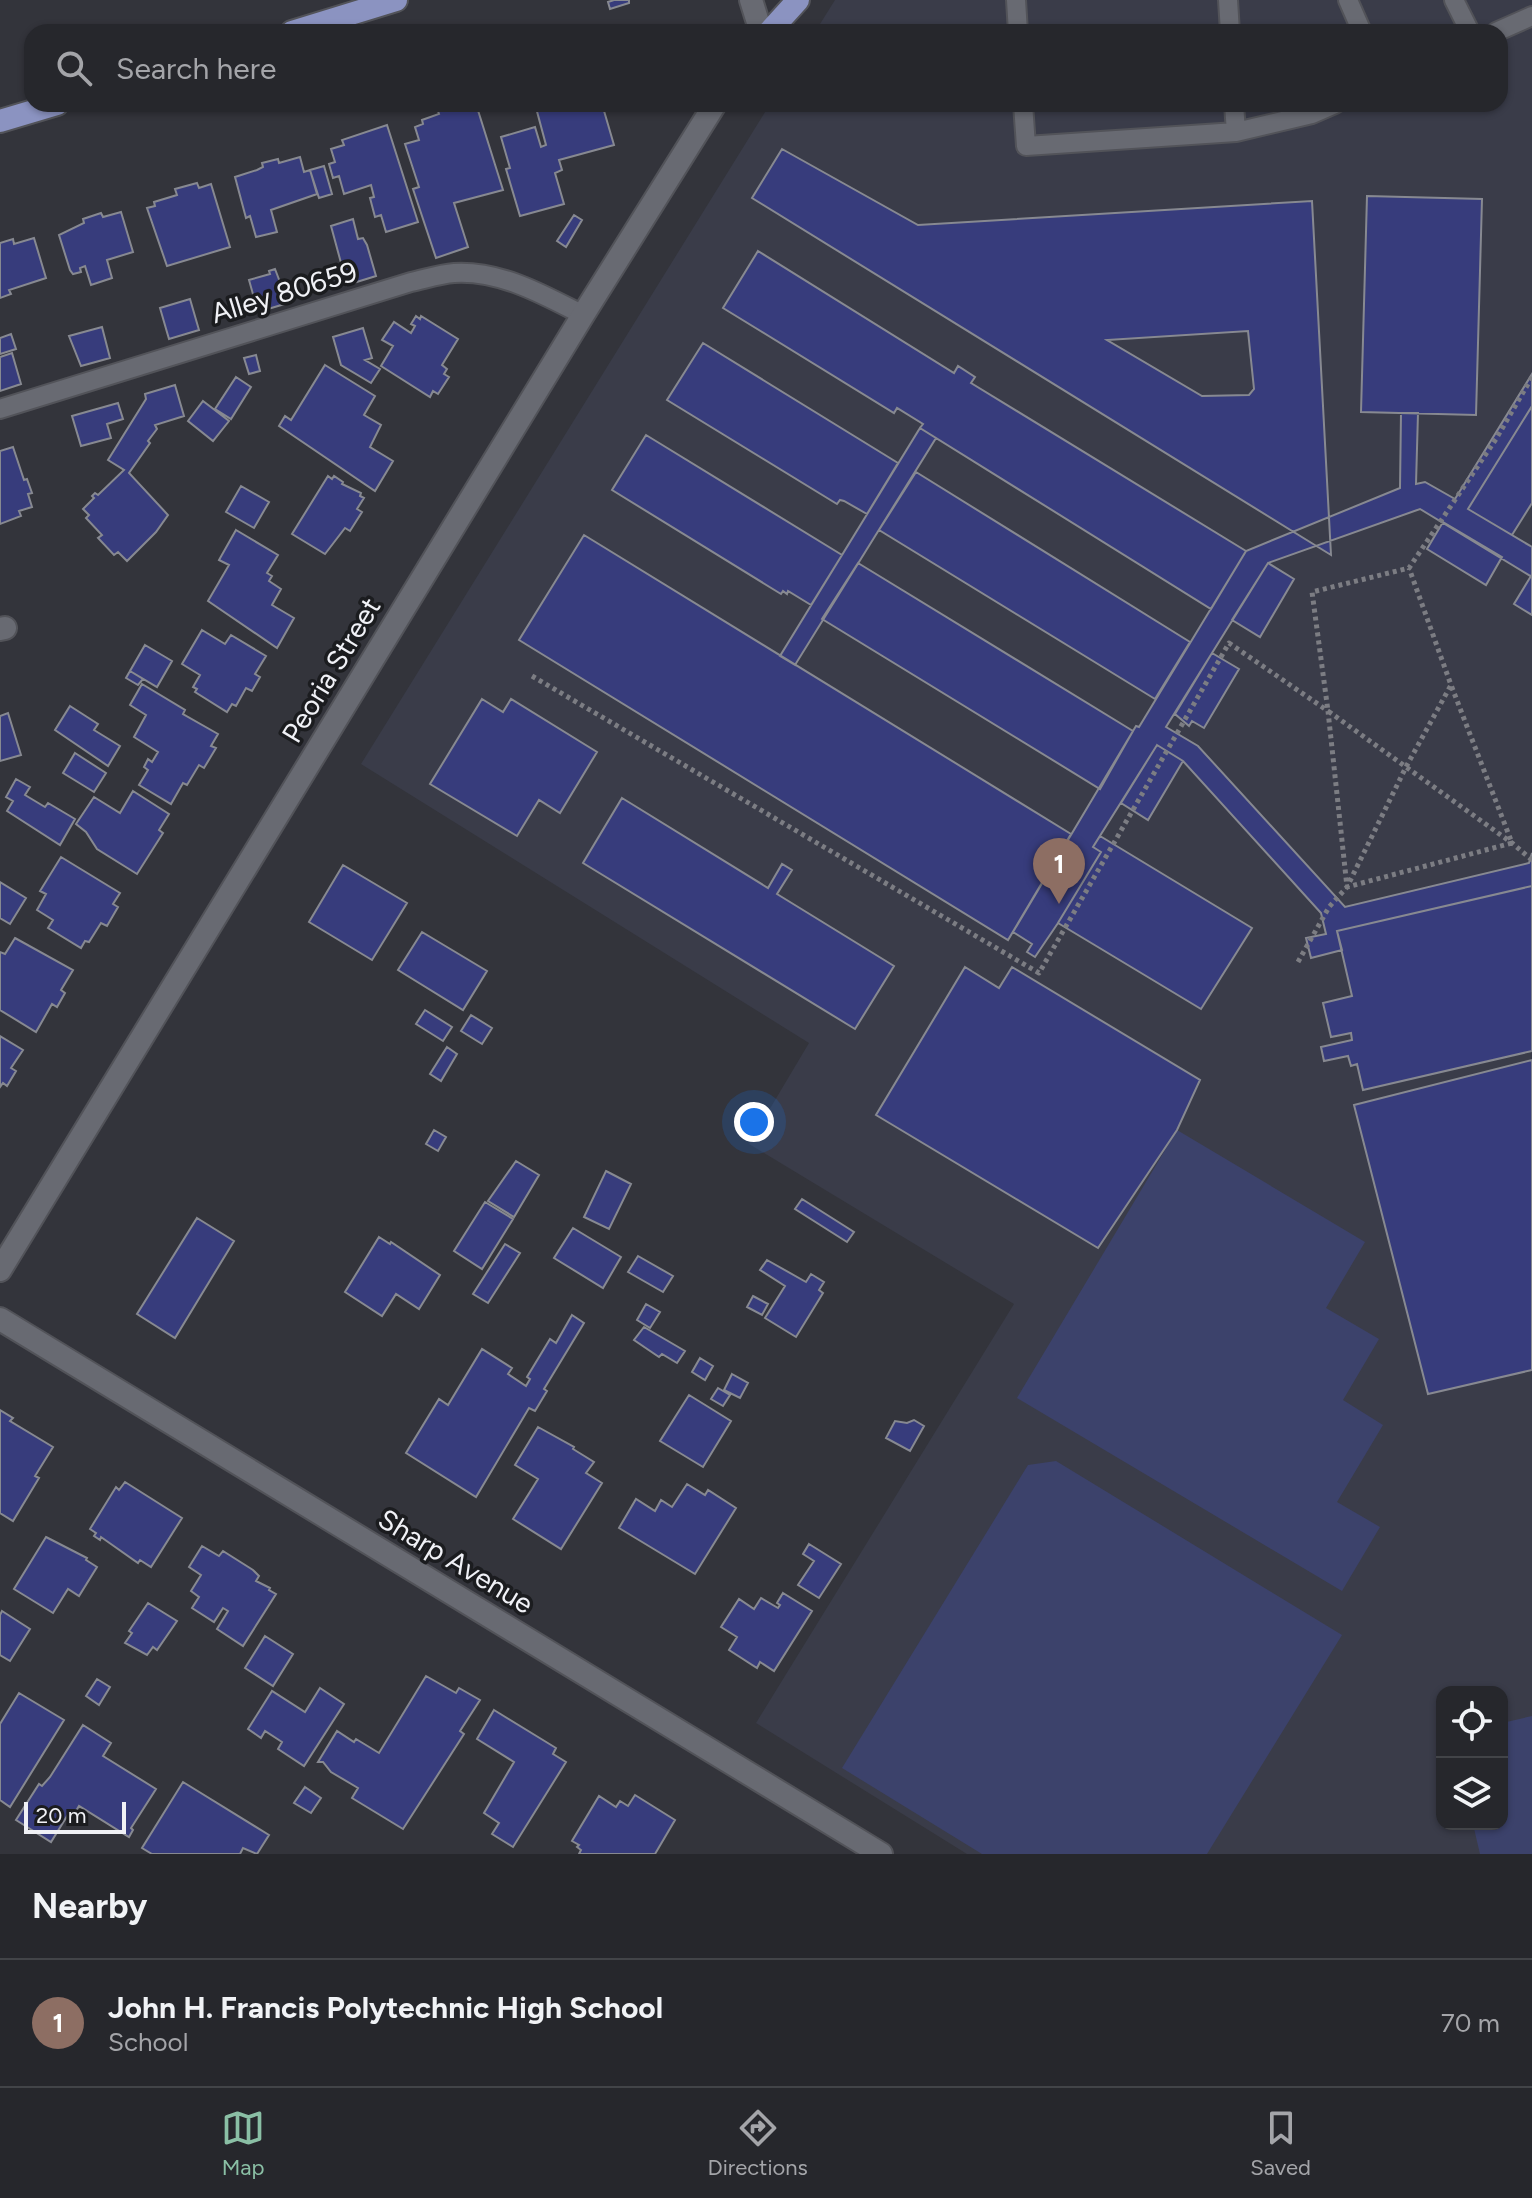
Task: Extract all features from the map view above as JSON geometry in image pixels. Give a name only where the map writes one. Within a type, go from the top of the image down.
[{"type":"main road","points":[[318,24],[396,0]]},
{"type":"main road","points":[[776,24],[798,0]]},
{"type":"main road","points":[[0,121],[30,112]]},
{"type":"street","points":[[751,0],[758,24]]},
{"type":"street","name":"Peoria Street","points":[[0,1270],[710,112]]},
{"type":"street","name":"Sharp Avenue","points":[[0,1319],[881,1854]]},
{"type":"lane","points":[[1016,0],[1018,24]]},
{"type":"lane","points":[[1228,0],[1230,24]]},
{"type":"lane","points":[[1348,0],[1358,24]]},
{"type":"lane","points":[[1454,0],[1466,24]]},
{"type":"lane","points":[[1508,27],[1532,16]]},
{"type":"lane","points":[[1024,112],[1026,146],[1236,132],[1317,112]]},
{"type":"lane","points":[[1235,112],[1236,132]]},
{"type":"lane","name":"Alley 80659","points":[[0,409],[411,282],[455,273],[485,276],[531,287],[583,315]]},
{"type":"path","points":[[1347,887],[1312,592],[1409,568],[1496,439],[1532,377]]},
{"type":"path","points":[[1409,568],[1512,843]]},
{"type":"path","points":[[532,676],[1039,973],[1229,643],[1532,860]]},
{"type":"path","points":[[1298,962],[1329,907],[1347,887],[1406,767],[1451,685]]},
{"type":"path","points":[[1347,887],[1512,843]]},
{"type":"shaded area","points":[[835,0],[1532,0],[1532,1854],[967,1854],[756,1723],[1014,1304],[749,1144],[809,1043],[361,764],[765,112],[1508,112],[1508,24],[820,24]]},
{"type":"shaded area","points":[[1177,1130],[1365,1242],[1326,1308],[1379,1339],[1343,1400],[1383,1425],[1337,1502],[1380,1527],[1342,1591],[1017,1398]]},
{"type":"shaded area","points":[[1056,1461],[1342,1635],[1207,1854],[982,1854],[842,1768],[1028,1465]]},
{"type":"shaded area","points":[[1532,1716],[1532,1854],[1480,1854],[1474,1830],[1508,1830],[1508,1722]]},
{"type":"building","points":[[629,0],[629,3],[610,9],[608,2]]},
{"type":"building","points":[[479,112],[503,190],[454,203],[468,247],[436,258],[413,189],[419,187],[405,144],[419,140],[415,127],[423,124],[422,120],[439,114]]},
{"type":"building","points":[[537,112],[604,112],[614,145],[559,160],[562,170],[555,173],[564,204],[520,216],[506,169],[510,168],[501,137],[535,127],[541,147],[546,145]]},
{"type":"building","points":[[387,125],[418,222],[386,232],[381,215],[375,217],[370,198],[374,197],[371,185],[344,194],[339,176],[333,178],[329,164],[335,162],[331,149],[344,145],[342,140]]},
{"type":"building","points":[[782,149],[918,225],[1312,201],[1331,555],[752,198]],"holes":[[[1248,331],[1254,389],[1249,395],[1202,396],[1107,340]]]},
{"type":"building","points":[[300,157],[304,172],[310,170],[317,194],[271,210],[277,232],[256,237],[250,216],[246,218],[235,177],[263,167],[262,163],[278,159],[279,163]]},
{"type":"building","points":[[324,166],[332,194],[319,198],[310,170]]},
{"type":"building","points":[[197,183],[199,188],[211,184],[230,247],[167,266],[147,208],[155,206],[154,202],[177,195],[175,189]]},
{"type":"building","points":[[1367,196],[1482,199],[1476,415],[1361,412]]},
{"type":"building","points":[[121,212],[133,252],[107,260],[112,278],[91,285],[85,266],[80,268],[81,272],[73,274],[70,270],[59,235],[84,223],[83,219],[101,213],[103,217]]},
{"type":"building","points":[[574,215],[582,220],[566,247],[557,241]]},
{"type":"building","points":[[353,219],[358,239],[363,238],[367,245],[376,276],[347,285],[331,226]]},
{"type":"building","points":[[34,238],[46,278],[9,290],[11,294],[0,298],[0,243],[13,239],[14,244]]},
{"type":"building","points":[[758,251],[954,373],[958,366],[975,377],[971,383],[1246,551],[1211,609],[920,428],[923,424],[897,408],[894,413],[723,308]]},
{"type":"building","points":[[275,269],[288,303],[258,312],[249,280],[270,274],[269,271]]},
{"type":"building","points":[[190,299],[199,330],[169,339],[160,308]]},
{"type":"building","points":[[416,316],[420,319],[421,316],[458,339],[442,365],[447,369],[444,374],[449,377],[438,394],[433,391],[430,397],[381,366],[393,346],[382,340],[394,322],[411,333],[415,326],[411,324]]},
{"type":"building","points":[[102,327],[110,358],[81,366],[69,336]]},
{"type":"building","points":[[363,328],[372,358],[365,360],[380,369],[371,383],[341,365],[333,337]]},
{"type":"building","points":[[11,334],[16,349],[0,354],[0,338]]},
{"type":"building","points":[[703,343],[898,463],[867,514],[844,501],[840,500],[837,504],[667,400]]},
{"type":"building","points":[[12,353],[21,384],[0,391],[0,357]]},
{"type":"building","points":[[256,355],[260,371],[249,374],[244,358]]},
{"type":"building","points":[[325,365],[375,396],[364,415],[381,425],[370,447],[393,461],[375,491],[279,426],[285,416],[291,420]]},
{"type":"building","points":[[1532,374],[1532,406],[1468,509],[1532,547],[1532,577],[1420,509],[1268,563],[1166,727],[1198,746],[1345,907],[1529,863],[1532,853],[1532,886],[1337,931],[1342,950],[1311,958],[1306,938],[1326,934],[1321,913],[1183,761],[1157,745],[1093,847],[1101,852],[1058,923],[1035,957],[1027,952],[1032,944],[1013,932],[1136,726],[1139,727],[1246,551],[1400,488],[1401,413],[1418,413],[1416,484],[1425,482],[1455,499]]},
{"type":"building","points":[[236,377],[251,387],[231,419],[215,409]]},
{"type":"building","points":[[175,385],[184,416],[155,425],[157,429],[148,441],[150,443],[129,473],[168,515],[127,561],[118,552],[114,555],[98,538],[102,535],[86,518],[89,515],[83,509],[95,493],[98,495],[124,470],[108,460],[146,399],[145,394]]},
{"type":"building","points":[[203,401],[229,421],[213,441],[188,421]]},
{"type":"building","points":[[118,403],[123,419],[107,424],[111,438],[81,446],[72,416]]},
{"type":"building","points":[[1532,406],[1532,503],[1512,535],[1468,509]]},
{"type":"building","points":[[920,428],[936,438],[795,665],[780,656]]},
{"type":"building","points":[[646,435],[842,555],[811,605],[788,591],[781,594],[612,490]]},
{"type":"building","points":[[13,447],[24,480],[27,479],[32,493],[28,494],[32,507],[19,511],[21,516],[0,524],[0,451]]},
{"type":"building","points":[[916,472],[1190,642],[1155,699],[879,530]]},
{"type":"building","points":[[328,476],[332,479],[334,476],[364,498],[357,509],[362,512],[350,531],[345,528],[325,554],[292,534]]},
{"type":"building","points":[[241,486],[269,502],[254,528],[226,512]]},
{"type":"building","points":[[1443,522],[1502,557],[1486,585],[1427,549]]},
{"type":"building","points":[[236,530],[278,555],[267,573],[272,576],[269,581],[281,589],[272,605],[294,618],[277,648],[208,601],[229,565],[219,560]]},
{"type":"building","points":[[584,535],[1071,834],[1008,940],[519,640]]},
{"type":"building","points":[[858,563],[1133,731],[1100,789],[822,619]]},
{"type":"building","points":[[1268,563],[1294,579],[1260,637],[1232,620]]},
{"type":"building","points":[[1532,577],[1532,615],[1514,604]]},
{"type":"building","points":[[202,630],[225,644],[231,635],[266,656],[255,674],[260,677],[252,691],[246,688],[236,706],[232,704],[227,712],[195,692],[197,689],[193,687],[200,675],[182,664]]},
{"type":"building","points":[[145,645],[172,661],[157,687],[130,671]]},
{"type":"building","points":[[1212,653],[1239,669],[1204,728],[1192,721],[1189,726],[1175,714]]},
{"type":"building","points":[[130,671],[143,679],[138,685],[126,678]]},
{"type":"building","points":[[142,684],[185,710],[183,714],[218,734],[211,746],[216,748],[204,768],[199,765],[187,785],[183,783],[171,804],[139,785],[148,770],[144,767],[148,759],[152,762],[158,752],[134,737],[146,715],[130,705]]},
{"type":"building","points":[[482,699],[503,712],[511,699],[597,752],[560,813],[539,800],[517,836],[430,784]]},
{"type":"building","points":[[70,706],[98,724],[94,730],[120,746],[108,766],[55,730]]},
{"type":"building","points":[[8,713],[21,755],[0,761],[0,716]]},
{"type":"building","points":[[1157,745],[1183,761],[1148,820],[1121,803]]},
{"type":"building","points":[[75,753],[106,773],[94,792],[63,773]]},
{"type":"building","points":[[16,779],[30,787],[25,795],[45,807],[48,803],[75,819],[60,845],[7,811],[13,801],[6,797]]},
{"type":"building","points":[[133,791],[169,814],[159,830],[163,833],[137,874],[97,849],[86,832],[76,824],[94,797],[120,813]]},
{"type":"building","points":[[622,798],[768,888],[782,864],[792,870],[777,894],[894,966],[855,1029],[583,863]]},
{"type":"building","points":[[1100,836],[1252,928],[1201,1009],[1058,923],[1101,852],[1093,847]]},
{"type":"building","points":[[61,857],[120,893],[113,904],[118,907],[107,926],[101,923],[89,942],[85,941],[81,948],[48,928],[53,920],[37,910],[46,894],[40,891]]},
{"type":"building","points":[[343,865],[407,903],[372,960],[309,922]]},
{"type":"building","points":[[0,882],[26,898],[10,924],[0,918]]},
{"type":"building","points":[[1532,886],[1532,1051],[1363,1090],[1357,1064],[1351,1066],[1348,1056],[1324,1061],[1321,1047],[1352,1040],[1351,1033],[1331,1037],[1323,1003],[1352,996],[1337,931]]},
{"type":"building","points":[[422,932],[487,971],[463,1010],[398,970]]},
{"type":"building","points":[[15,938],[73,970],[61,990],[65,993],[57,1007],[52,1004],[36,1032],[0,1010],[0,952],[5,954]]},
{"type":"building","points":[[965,967],[999,988],[1012,967],[1200,1080],[1177,1130],[1098,1248],[876,1115]]},
{"type":"building","points":[[425,1010],[452,1027],[443,1041],[416,1024]]},
{"type":"building","points":[[471,1015],[492,1028],[482,1044],[461,1031]]},
{"type":"building","points":[[0,1036],[23,1050],[11,1068],[16,1071],[7,1086],[3,1083],[0,1087]]},
{"type":"building","points":[[447,1047],[457,1054],[441,1081],[430,1074]]},
{"type":"building","points":[[1532,1060],[1532,1370],[1428,1394],[1354,1105]]},
{"type":"building","points":[[434,1130],[446,1137],[438,1151],[426,1144]]},
{"type":"building","points":[[516,1161],[539,1175],[514,1217],[488,1201]]},
{"type":"building","points":[[606,1171],[631,1184],[609,1229],[584,1217]]},
{"type":"building","points":[[802,1199],[854,1232],[847,1242],[795,1209]]},
{"type":"building","points":[[485,1202],[513,1219],[482,1269],[454,1251]]},
{"type":"building","points":[[197,1218],[234,1241],[175,1338],[137,1314]]},
{"type":"building","points":[[573,1228],[621,1257],[603,1288],[554,1258]]},
{"type":"building","points":[[379,1237],[440,1275],[419,1309],[396,1294],[382,1316],[345,1292]]},
{"type":"building","points":[[505,1244],[520,1253],[488,1303],[473,1294]]},
{"type":"building","points":[[638,1256],[673,1276],[663,1292],[628,1272]]},
{"type":"building","points":[[767,1260],[806,1282],[811,1274],[824,1282],[819,1290],[823,1293],[796,1337],[765,1318],[785,1286],[760,1270]]},
{"type":"building","points":[[753,1296],[768,1304],[762,1315],[747,1307]]},
{"type":"building","points":[[646,1304],[660,1312],[650,1328],[637,1320]]},
{"type":"building","points":[[572,1315],[584,1323],[544,1389],[547,1391],[535,1411],[529,1408],[476,1497],[406,1453],[439,1399],[448,1405],[482,1349],[512,1368],[508,1374],[526,1386],[530,1379],[527,1377],[550,1339],[556,1343]]},
{"type":"building","points":[[644,1327],[685,1351],[677,1363],[662,1354],[659,1357],[634,1340]]},
{"type":"building","points":[[700,1358],[713,1366],[705,1380],[692,1372]]},
{"type":"building","points":[[732,1374],[748,1383],[740,1398],[724,1390]]},
{"type":"building","points":[[718,1388],[730,1395],[723,1406],[711,1399]]},
{"type":"building","points":[[689,1395],[731,1421],[703,1467],[660,1441]]},
{"type":"building","points":[[0,1410],[13,1418],[10,1421],[53,1447],[35,1476],[39,1478],[13,1521],[0,1513]]},
{"type":"building","points":[[914,1420],[924,1426],[910,1451],[886,1438],[895,1421],[907,1423]]},
{"type":"building","points":[[538,1427],[594,1462],[586,1473],[602,1483],[561,1549],[513,1519],[538,1479],[515,1465]]},
{"type":"building","points":[[125,1482],[182,1518],[151,1567],[140,1560],[138,1563],[101,1537],[100,1540],[90,1529],[116,1487],[119,1490]]},
{"type":"building","points":[[687,1484],[705,1495],[708,1490],[736,1508],[695,1574],[619,1528],[636,1499],[655,1511],[661,1500],[672,1507]]},
{"type":"building","points":[[46,1537],[87,1558],[97,1567],[79,1596],[68,1589],[53,1613],[14,1589]]},
{"type":"building","points":[[809,1544],[841,1564],[819,1598],[798,1585],[814,1561],[803,1554]]},
{"type":"building","points":[[202,1546],[219,1556],[223,1551],[253,1570],[259,1576],[256,1581],[276,1594],[243,1646],[217,1629],[228,1611],[223,1608],[214,1622],[192,1608],[199,1597],[191,1591],[201,1575],[189,1567]]},
{"type":"building","points":[[783,1593],[812,1611],[774,1671],[760,1662],[757,1668],[729,1650],[737,1637],[721,1627],[739,1599],[754,1609],[761,1598],[778,1608],[780,1605],[777,1603]]},
{"type":"building","points":[[148,1603],[177,1621],[157,1650],[153,1647],[147,1655],[125,1643],[132,1633],[129,1631]]},
{"type":"building","points":[[2,1611],[30,1629],[10,1661],[0,1655]]},
{"type":"building","points":[[265,1636],[293,1654],[273,1686],[245,1668]]},
{"type":"building","points":[[426,1676],[456,1693],[459,1688],[480,1700],[460,1731],[464,1734],[403,1829],[352,1798],[358,1788],[331,1772],[323,1762],[318,1762],[337,1731],[379,1753]]},
{"type":"building","points":[[97,1679],[110,1687],[99,1705],[86,1696]]},
{"type":"building","points":[[320,1688],[344,1704],[304,1766],[278,1749],[282,1742],[265,1731],[261,1738],[248,1729],[272,1691],[305,1712]]},
{"type":"building","points":[[19,1693],[64,1720],[10,1807],[0,1800],[0,1724]]},
{"type":"building","points":[[494,1710],[556,1748],[553,1754],[566,1762],[513,1847],[492,1834],[499,1823],[484,1813],[514,1762],[477,1739]]},
{"type":"building","points":[[83,1725],[111,1743],[103,1756],[156,1789],[131,1828],[129,1837],[79,1806],[73,1816],[69,1813],[51,1842],[16,1820],[39,1784],[42,1786],[50,1777]]},
{"type":"building","points":[[183,1782],[269,1835],[257,1854],[243,1848],[240,1854],[152,1854],[142,1848]]},
{"type":"building","points":[[305,1787],[321,1798],[311,1813],[294,1803]]},
{"type":"building","points":[[635,1795],[675,1820],[655,1854],[579,1854],[579,1845],[572,1841],[599,1796],[616,1807],[620,1801],[628,1806]]},
{"type":"place","name":"John H. Francis Polytechnic High School","points":[[1059,904]]}]
